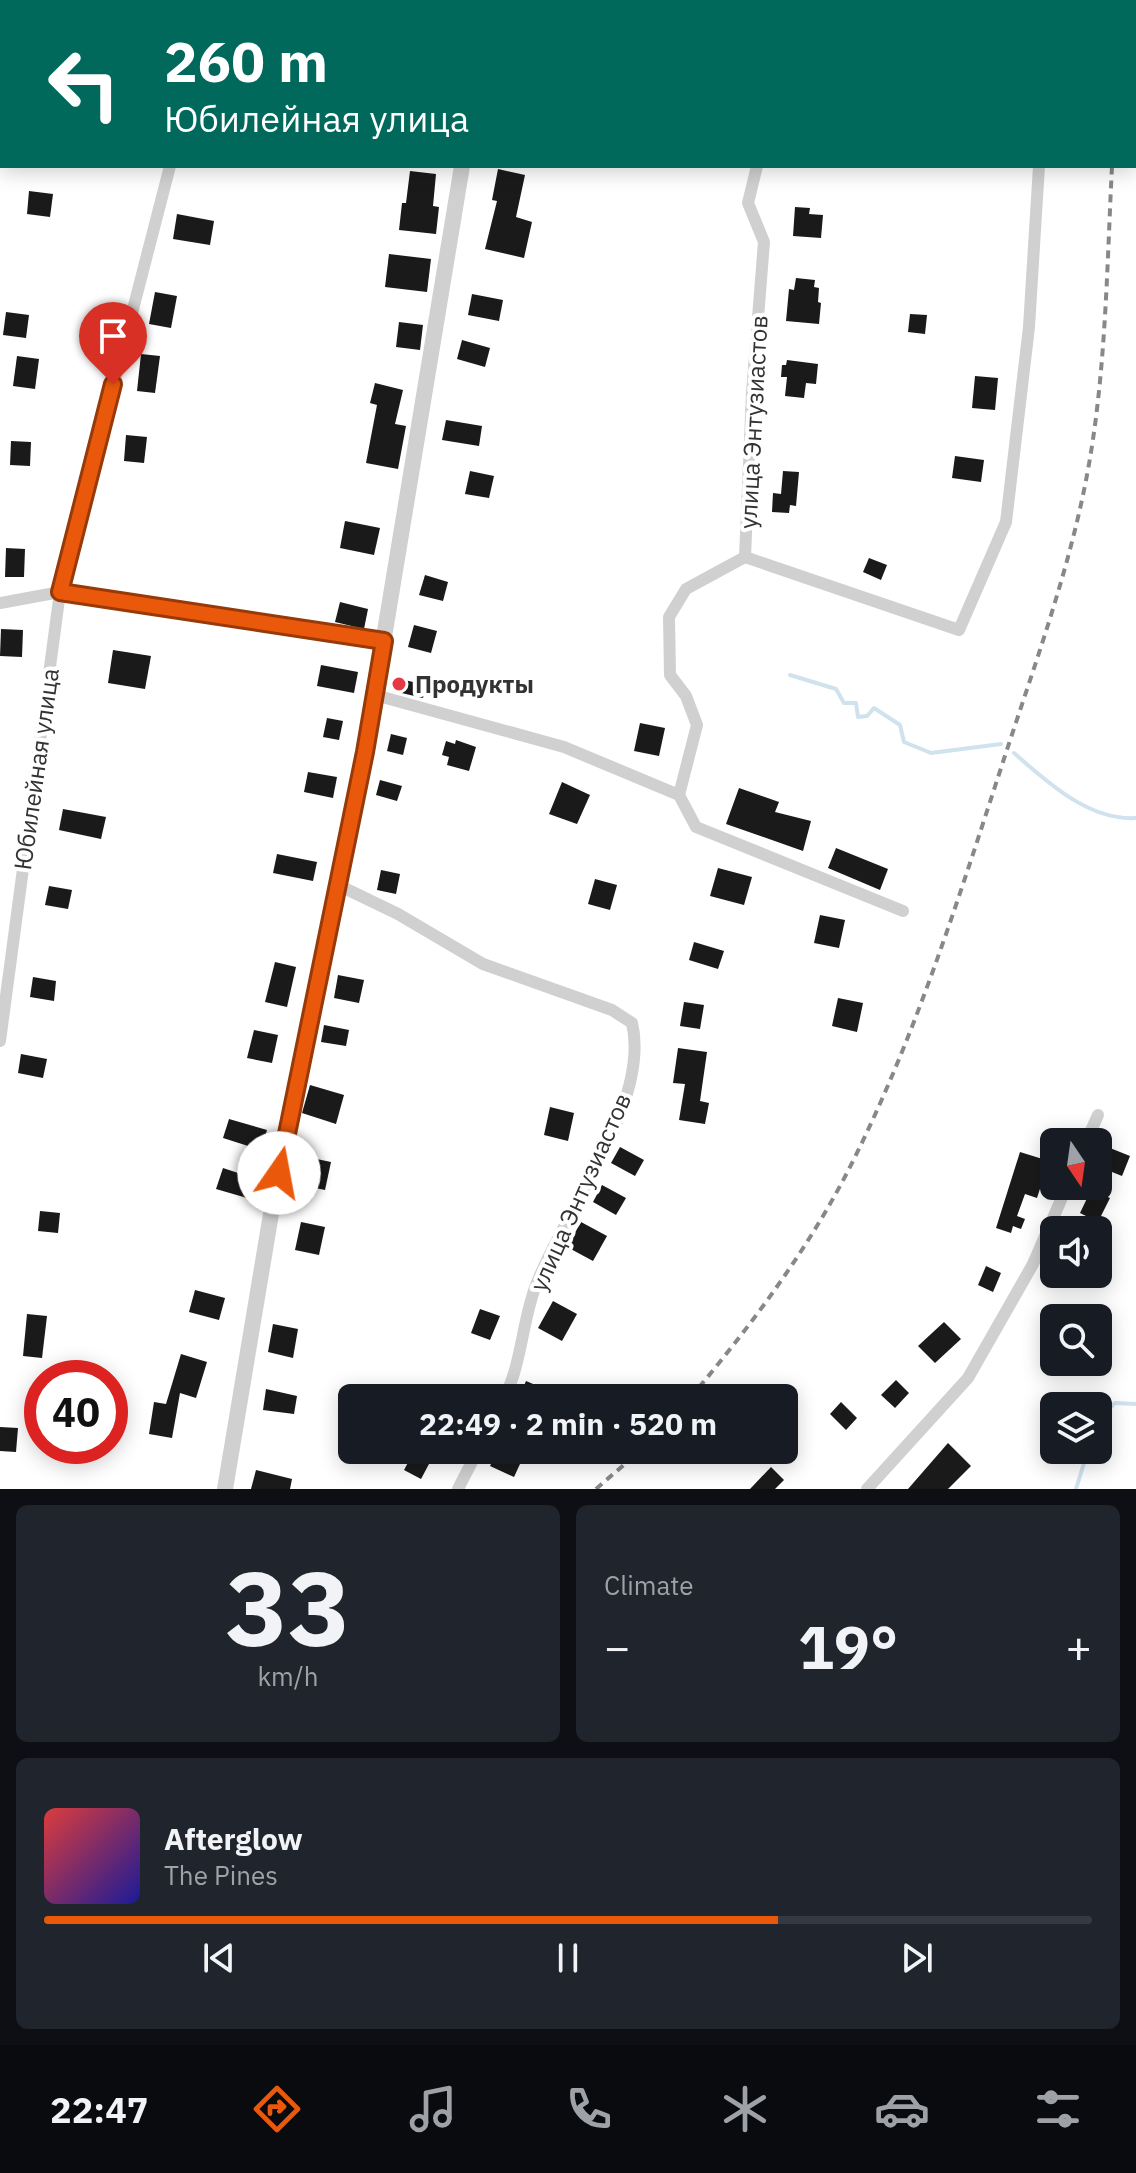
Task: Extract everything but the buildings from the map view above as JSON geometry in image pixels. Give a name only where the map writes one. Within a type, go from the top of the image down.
[{"type":"street","name":"Юбилейная улица","points":[[0,1041],[60,592],[169,168]]},
{"type":"street","points":[[225,1489],[273,1202],[375,695],[462,168]]},
{"type":"street","name":"улица Энтузиастов","points":[[757,168],[748,203],[764,242],[752,393],[745,557],[959,630],[1006,522],[1029,327],[1039,168]]},
{"type":"street","points":[[679,795],[697,725],[686,696],[670,675],[669,617],[686,589],[745,557]]},
{"type":"street","points":[[0,603],[60,592],[384,641]]},
{"type":"street","points":[[375,695],[564,747],[679,795],[696,827],[903,911]]},
{"type":"street","name":"улица Энтузиастов","points":[[338,885],[398,914],[483,964],[612,1010],[632,1023],[637,1045],[622,1111],[536,1286],[508,1384]]},
{"type":"street","points":[[1092,1128],[1098,1115]]},
{"type":"street","points":[[867,1489],[968,1378],[1033,1264],[1061,1200]]},
{"type":"street","points":[[458,1489],[471,1464]]},
{"type":"waterway","points":[[790,675],[836,689],[844,703],[856,703],[858,717],[867,716],[874,708],[900,725],[904,742],[931,753],[1001,744]]},
{"type":"waterway","points":[[1014,753],[1055,787],[1085,806],[1102,813],[1136,818]]},
{"type":"waterway","points":[[1112,1406],[1115,1403],[1136,1404]]},
{"type":"waterway","points":[[1076,1489],[1084,1464]]},
{"type":"railway","points":[[701,1384],[778,1285],[818,1225],[852,1163],[896,1066],[952,917],[1051,616],[1081,502],[1099,390],[1112,168]]},
{"type":"railway","points":[[596,1489],[625,1464]]},
{"type":"place","name":"Продукты","points":[[399,684]]},
{"type":"route","points":[[113,384],[60,592],[384,641],[365,752],[279,1173]]}]
